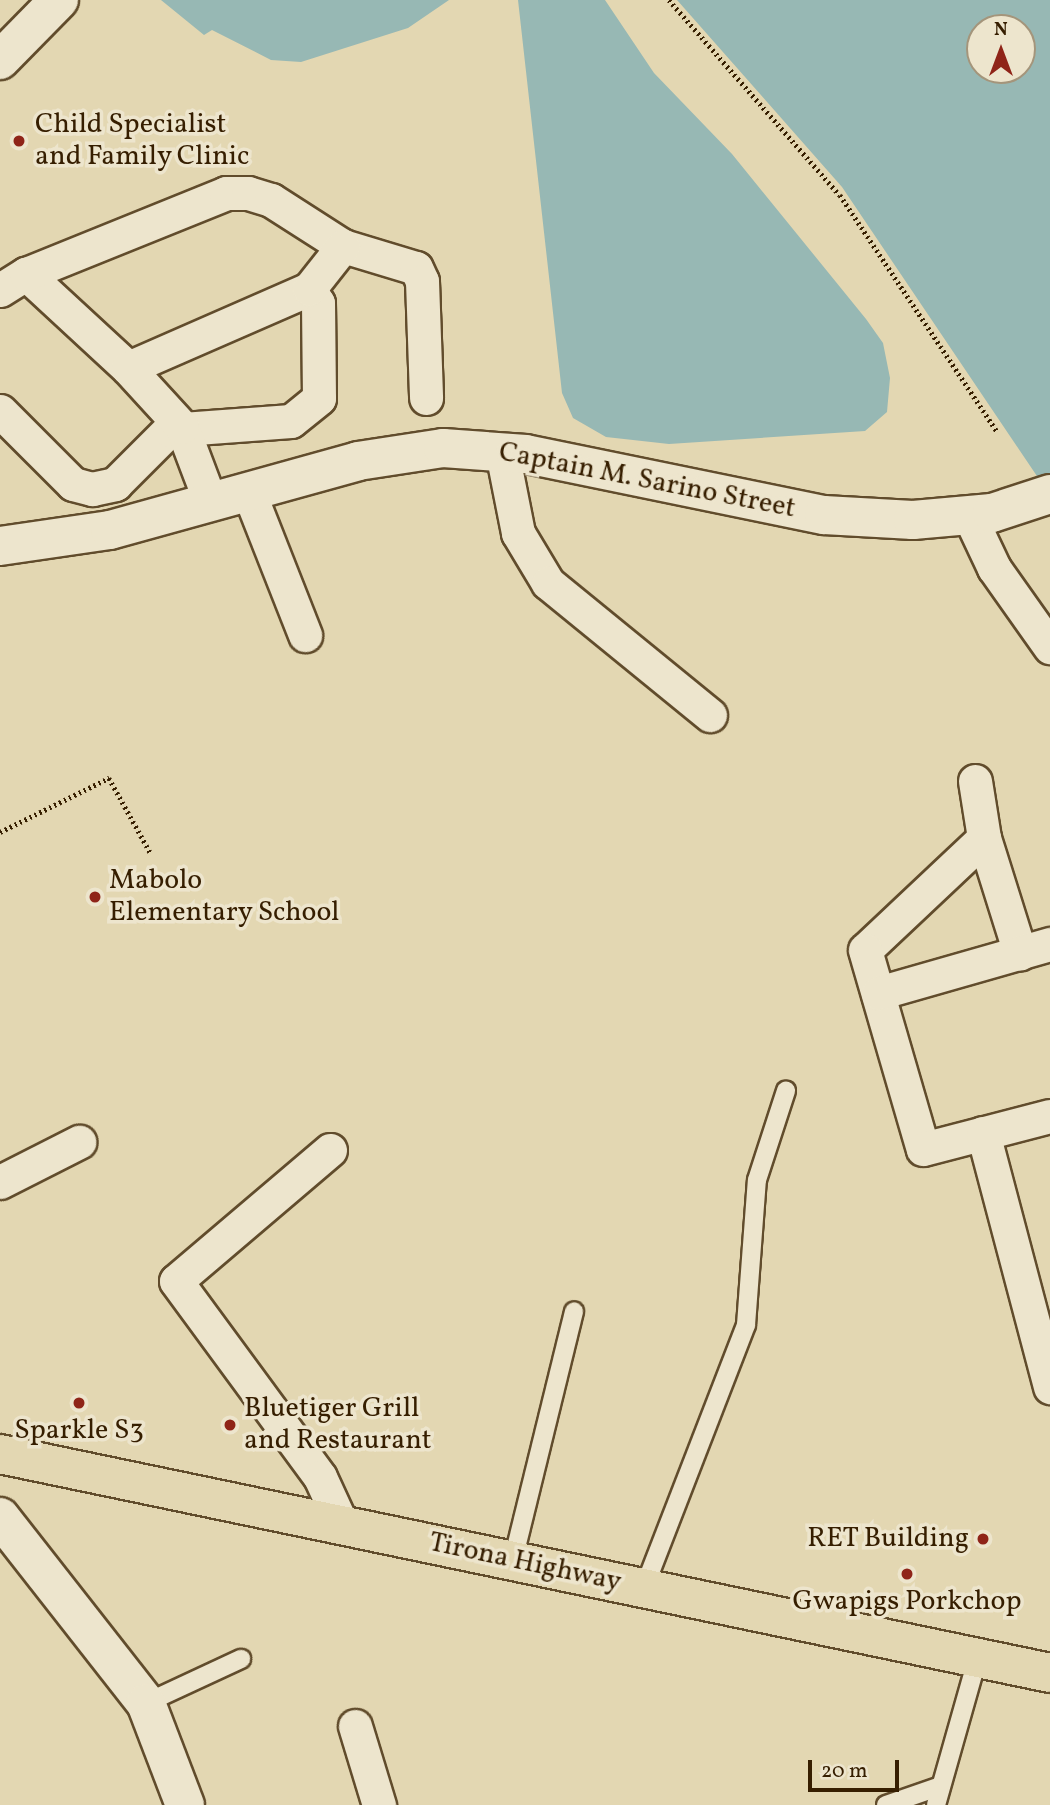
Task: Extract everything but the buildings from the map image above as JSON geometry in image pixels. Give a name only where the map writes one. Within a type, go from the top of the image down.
[{"type":"main road","name":"Tirona Highway","points":[[0,1454],[1050,1674]]},
{"type":"street","points":[[0,60],[59,0]]},
{"type":"street","points":[[13,282],[226,193],[271,200],[343,246],[416,268],[422,281],[426,398]]},
{"type":"street","points":[[128,368],[309,289],[343,246]]},
{"type":"street","points":[[13,282],[128,368],[182,427],[210,501]]},
{"type":"street","points":[[0,411],[73,484],[92,489],[115,484],[157,438],[182,427],[257,426],[308,412],[319,397],[322,354],[318,303],[309,289]]},
{"type":"street","name":"Captain M. Sarino Street","points":[[0,547],[110,530],[248,490],[443,448],[502,452],[824,515],[913,520],[969,515],[1050,494]]},
{"type":"street","points":[[502,452],[518,533],[548,583],[710,715]]},
{"type":"street","points":[[248,490],[305,635]]},
{"type":"street","points":[[969,515],[994,568],[1050,647]]},
{"type":"street","points":[[878,993],[1035,948],[984,838],[975,781]]},
{"type":"street","points":[[984,838],[865,950],[923,1149],[1050,1116]]},
{"type":"street","points":[[983,1133],[1050,1387]]},
{"type":"street","points":[[0,1182],[79,1142]]},
{"type":"street","points":[[330,1150],[176,1281],[320,1477],[342,1525]]},
{"type":"street","points":[[0,1517],[146,1703],[185,1805]]},
{"type":"street","points":[[355,1726],[379,1805]]},
{"type":"lane","points":[[644,1588],[746,1325],[757,1180],[786,1091]]},
{"type":"lane","points":[[513,1560],[574,1311]]},
{"type":"lane","points":[[936,1805],[978,1657]]},
{"type":"lane","points":[[146,1703],[241,1659]]},
{"type":"lane","points":[[886,1805],[942,1786]]},
{"type":"path","points":[[669,0],[840,195],[997,430]]},
{"type":"path","points":[[0,832],[109,778],[150,852]]},
{"type":"water","points":[[161,0],[449,0],[408,28],[301,62],[271,60],[212,30],[204,35]]},
{"type":"water","points":[[518,0],[605,0],[654,73],[732,154],[866,319],[883,343],[890,378],[887,412],[865,431],[669,444],[606,437],[573,418],[562,393]]},
{"type":"water","points":[[677,0],[1050,0],[1050,483],[1043,485],[842,187]]},
{"type":"place","name":"Child Specialist and Family Clinic","points":[[19,141]]},
{"type":"place","name":"Mabolo Elementary School","points":[[95,897]]},
{"type":"place","name":"Sparkle S3","points":[[79,1403]]},
{"type":"place","name":"Bluetiger Grill and Restaurant","points":[[230,1425]]},
{"type":"place","name":"RET Building","points":[[983,1539]]},
{"type":"place","name":"Gwapigs Porkchop","points":[[907,1574]]}]
